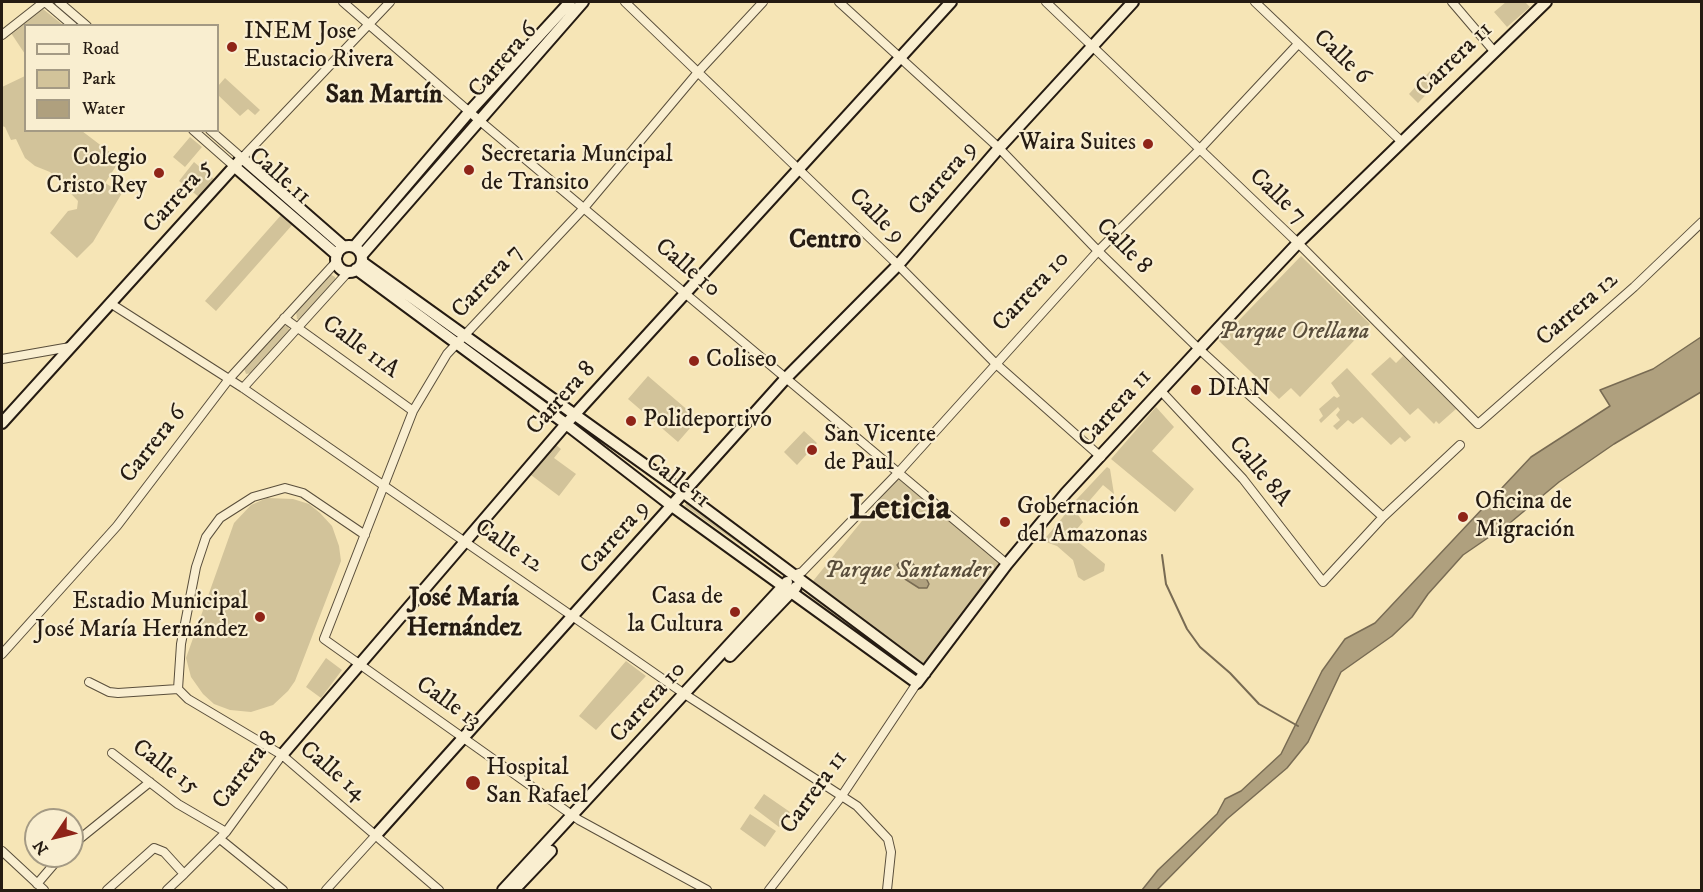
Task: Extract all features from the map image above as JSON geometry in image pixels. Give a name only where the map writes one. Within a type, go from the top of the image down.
[{"type":"street","points":[[2,35],[44,2],[70,24]]},
{"type":"street","points":[[59,2],[85,24]]},
{"type":"street","name":"Calle 10","points":[[343,2],[480,121],[1007,564]]},
{"type":"street","name":"Carrera 5","points":[[2,423],[238,163],[390,2]]},
{"type":"street","name":"Carrera 6","points":[[2,654],[117,526],[229,379],[570,2]]},
{"type":"street","name":"Carrera 6","points":[[243,388],[357,264],[583,2]]},
{"type":"street","name":"Calle 9","points":[[626,2],[898,265],[995,363],[1101,457]]},
{"type":"street","name":"Carrera 7","points":[[324,639],[413,411],[455,343],[584,208],[699,71],[763,2]]},
{"type":"street","name":"Calle 8","points":[[839,2],[1000,147],[1099,250],[1383,517]]},
{"type":"street","name":"Carrera 8","points":[[167,891],[223,835],[282,755],[566,424],[951,2]]},
{"type":"street","name":"Calle 7","points":[[1046,2],[1298,243],[1478,424]]},
{"type":"street","name":"Carrera 9","points":[[326,891],[786,378],[898,265],[1091,45],[1133,2]]},
{"type":"street","name":"Calle 6","points":[[1256,2],[1401,141]]},
{"type":"street","points":[[1452,2],[1493,50]]},
{"type":"street","name":"Carrera 11","points":[[769,891],[841,797],[917,683],[1007,564],[1066,493],[1298,243],[1493,50],[1546,2]]},
{"type":"street","name":"Carrera 10","points":[[514,891],[688,696],[898,472],[1099,250],[1199,150],[1298,44]]},
{"type":"street","name":"Calle 11","points":[[196,132],[238,163],[343,253]]},
{"type":"street","name":"Calle 11","points":[[212,132],[238,163]]},
{"type":"street","name":"Carrera 12","points":[[1478,424],[1634,287],[1701,222]]},
{"type":"street","points":[[343,253],[357,264]]},
{"type":"street","points":[[343,253],[343,269],[357,264]]},
{"type":"street","name":"Calle 11","points":[[357,264],[465,335],[799,576],[925,673]]},
{"type":"street","name":"Calle 11","points":[[357,264],[455,343],[566,424],[672,506],[917,683]]},
{"type":"street","name":"Calle 12","points":[[110,303],[243,388],[688,696],[857,806],[888,839],[891,852],[887,891]]},
{"type":"street","name":"Calle 11A","points":[[284,318],[413,411]]},
{"type":"street","points":[[2,359],[72,347]]},
{"type":"street","name":"Calle 8A","points":[[1161,391],[1243,479],[1323,582],[1383,517]]},
{"type":"street","points":[[1383,517],[1460,445]]},
{"type":"street","points":[[89,682],[109,692],[118,693],[178,689],[181,644],[196,567],[206,537],[226,514],[253,497],[285,488],[303,493],[365,535]]},
{"type":"street","name":"Calle 13","points":[[324,639],[359,666],[577,818],[707,891]]},
{"type":"street","name":"Calle 14","points":[[178,689],[188,699],[282,755],[439,891]]},
{"type":"street","name":"Calle 15","points":[[112,753],[223,835],[284,891]]},
{"type":"street","points":[[84,835],[150,782]]},
{"type":"street","name":"Carrera 10","points":[[503,891],[577,818]]},
{"type":"street","points":[[107,891],[154,848],[164,852],[184,874]]},
{"type":"street","points":[[2,852],[44,891]]},
{"type":"street","points":[[37,884],[51,868]]},
{"type":"green space","points":[[1506,2],[1525,2],[1530,7],[1507,27],[1494,12]]},
{"type":"green space","points":[[43,9],[62,24],[24,24],[24,52],[11,33]]},
{"type":"green space","points":[[1430,71],[1440,80],[1418,103],[1409,94]]},
{"type":"green space","points":[[24,76],[24,132],[83,132],[120,160],[105,183],[122,193],[93,242],[77,258],[50,233],[68,211],[77,209],[78,201],[50,172],[35,166],[25,158],[16,139],[11,140],[5,127],[2,126],[2,87]]},
{"type":"green space","points":[[225,78],[260,110],[255,115],[248,109],[240,116],[219,96],[219,85]]},
{"type":"green space","points":[[190,137],[202,147],[185,167],[173,157]]},
{"type":"green space","points":[[194,162],[214,179],[199,197],[179,181]]},
{"type":"green space","points":[[282,214],[293,224],[216,311],[205,301]]},
{"type":"green space","name":"Parque Orellana","points":[[1301,256],[1370,324],[1300,397],[1291,388],[1279,399],[1219,341]]},
{"type":"green space","points":[[330,274],[335,277],[336,281],[301,319],[297,319],[296,311]]},
{"type":"green space","points":[[282,326],[288,326],[290,332],[252,373],[246,374],[244,368]]},
{"type":"green space","points":[[1403,356],[1456,409],[1439,424],[1436,421],[1434,424],[1418,408],[1410,415],[1371,374],[1390,357],[1396,363]]},
{"type":"green space","points":[[1347,368],[1411,437],[1405,442],[1400,437],[1391,445],[1362,417],[1353,424],[1348,420],[1337,430],[1333,426],[1340,420],[1336,415],[1340,410],[1338,407],[1321,423],[1319,420],[1323,416],[1319,409],[1334,396],[1337,398],[1340,396],[1331,383]]},
{"type":"green space","points":[[648,376],[698,419],[678,442],[628,399]]},
{"type":"green space","points":[[1156,407],[1174,427],[1152,451],[1194,489],[1175,512],[1111,459]]},
{"type":"green space","points":[[804,431],[817,443],[797,465],[784,452]]},
{"type":"green space","points":[[556,445],[561,449],[554,458],[576,474],[559,496],[531,475]]},
{"type":"green space","points":[[1107,467],[1110,469],[1114,494],[1103,485],[1084,507],[1076,500]]},
{"type":"green space","name":"Parque Santander","points":[[897,478],[1003,565],[924,670],[813,581]]},
{"type":"green space","name":"Estadio Municipal José María Hernández","points":[[267,498],[293,499],[309,504],[320,513],[332,526],[341,561],[295,681],[288,691],[273,705],[251,712],[230,710],[214,704],[203,694],[191,677],[186,658],[234,523],[251,505]]},
{"type":"green space","points":[[687,501],[783,573],[685,506]]},
{"type":"green space","points":[[1072,506],[1083,522],[1071,536],[1105,564],[1104,571],[1084,581],[1078,577],[1073,560],[1057,546],[1043,541]]},
{"type":"green space","points":[[811,592],[914,672],[912,673],[809,596]]},
{"type":"green space","points":[[326,658],[342,670],[321,698],[306,687]]},
{"type":"green space","points":[[626,661],[646,676],[596,730],[579,716]]},
{"type":"green space","points":[[764,794],[790,812],[779,827],[754,808]]},
{"type":"green space","points":[[750,814],[776,831],[765,847],[740,829]]},
{"type":"water","points":[[1701,337],[1701,392],[1614,444],[1559,482],[1511,522],[1463,555],[1428,594],[1412,617],[1392,636],[1341,672],[1308,742],[1287,768],[1227,819],[1157,890],[1142,890],[1158,870],[1217,814],[1225,799],[1241,791],[1281,754],[1322,671],[1345,639],[1375,623],[1531,457],[1610,406],[1600,390],[1653,369]]},
{"type":"water","points":[[902,560],[913,564],[924,574],[929,584],[927,588],[919,588],[905,579],[897,565]]},
{"type":"waterway","points":[[1162,555],[1166,584],[1187,629],[1200,647],[1230,673],[1259,704],[1298,726]]},
{"type":"place","name":"INEM Jose Eustacio Rivera","points":[[232,47]]},
{"type":"place","name":"Waira Suites","points":[[1148,144]]},
{"type":"place","name":"Secretaria Muncipal de Transito","points":[[469,170]]},
{"type":"place","name":"Colegio Cristo Rey","points":[[159,173]]},
{"type":"place","name":"Coliseo","points":[[694,361]]},
{"type":"place","name":"DIAN","points":[[1196,390]]},
{"type":"place","name":"Polideportivo","points":[[631,421]]},
{"type":"place","name":"San Vicente de Paul","points":[[812,450]]},
{"type":"place","name":"Oficina de Migración","points":[[1463,517]]},
{"type":"place","name":"Gobernación del Amazonas","points":[[1005,522]]},
{"type":"place","name":"Casa de la Cultura","points":[[735,612]]},
{"type":"place","name":"Estadio Municipal José María Hernández","points":[[260,617]]},
{"type":"place","name":"Hospital San Rafael","points":[[473,783]]},
{"type":"district","name":"San Martín","points":[[384,97]]},
{"type":"district","name":"Centro","points":[[825,242]]},
{"type":"district","name":"Leticia","points":[[900,511]]},
{"type":"district","name":"José María Hernández","points":[[464,615]]}]
